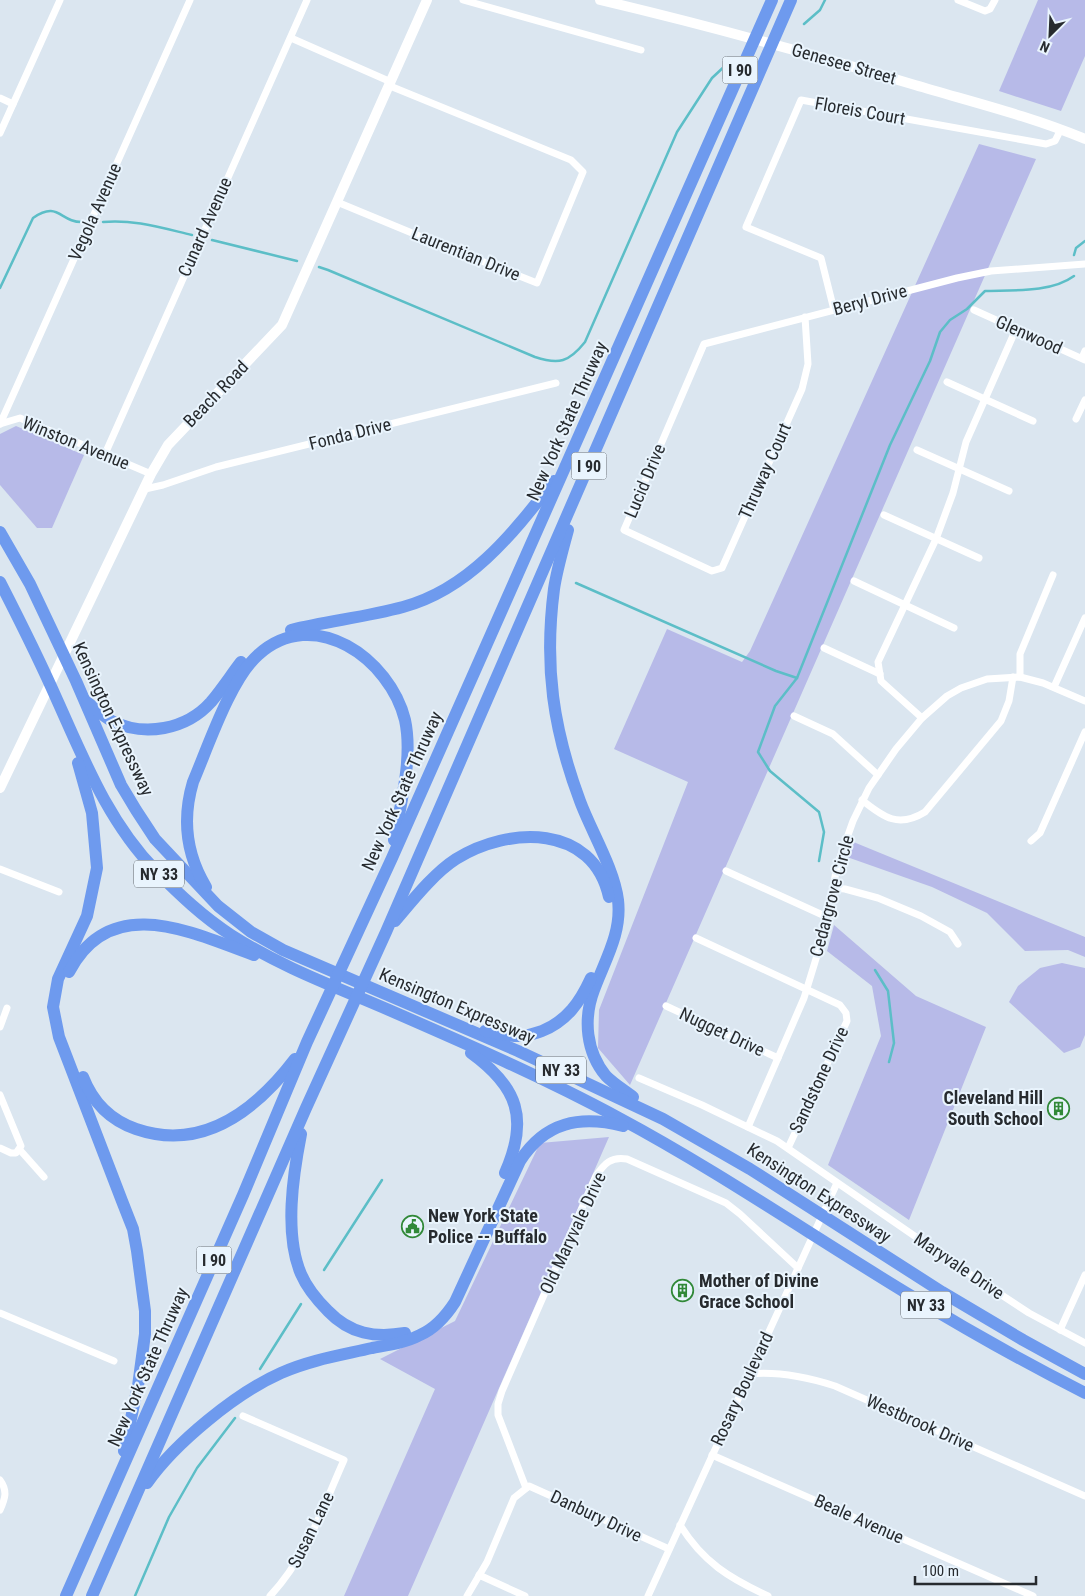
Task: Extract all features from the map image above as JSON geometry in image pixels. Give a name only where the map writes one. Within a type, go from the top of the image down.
[{"type":"highway","name":"New York State Thruway","points":[[66,1596],[243,1195],[308,1042],[392,858],[772,0]]},
{"type":"highway","name":"I 90","points":[[92,1596],[306,1108],[386,932],[791,0]]},
{"type":"highway","points":[[83,698],[110,720],[127,727],[146,730],[174,726],[185,722],[210,703],[252,651],[275,636],[293,630],[405,607],[452,586],[477,567],[513,533],[567,463]]},
{"type":"highway","points":[[576,497],[554,588],[550,634],[554,708],[566,763],[612,877],[618,898],[619,910],[619,921],[612,947],[589,1005],[588,1038],[595,1058],[606,1076],[664,1118]]},
{"type":"highway","name":"Kensington Expressway","points":[[0,532],[45,614],[121,784],[136,810],[154,838],[218,906],[251,932],[283,950],[458,1025],[664,1118],[704,1140],[996,1324],[1085,1374]]},
{"type":"highway","name":"Kensington Expressway","points":[[0,582],[36,653],[88,770],[117,824],[145,859],[191,905],[228,933],[257,951],[302,973],[385,1008],[558,1087],[642,1131],[735,1185],[835,1249],[980,1337],[1018,1359],[1085,1393]]},
{"type":"highway","points":[[218,906],[202,879],[189,848],[186,816],[188,799],[193,782],[240,677],[266,648],[288,638],[312,635],[345,644],[373,663],[394,693],[405,721],[407,757],[392,858]]},
{"type":"highway","points":[[66,720],[92,813],[97,868],[86,916],[58,979],[53,1007],[55,1022],[59,1037],[133,1229],[139,1259],[145,1311],[142,1361],[118,1478]]},
{"type":"highway","points":[[386,932],[417,896],[454,860],[469,851],[488,844],[522,836],[551,838],[568,844],[592,861],[599,871],[607,890],[611,918],[610,931],[585,991],[571,1011],[561,1021],[547,1029],[521,1037],[458,1025]]},
{"type":"highway","points":[[302,973],[173,927],[153,924],[126,925],[117,927],[98,937],[76,961],[64,981],[61,1012],[64,1027],[88,1090],[97,1104],[113,1118],[128,1126],[158,1135],[198,1134],[234,1118],[252,1106],[280,1078],[308,1042]]},
{"type":"highway","points":[[306,1108],[298,1150],[292,1206],[293,1240],[301,1274],[321,1304],[334,1317],[352,1329],[377,1336],[405,1333],[417,1329],[434,1318],[450,1297],[510,1162],[515,1148],[517,1131],[518,1118],[514,1101],[504,1084],[494,1071],[451,1038]]},
{"type":"highway","points":[[126,1517],[160,1465],[178,1446],[231,1402],[279,1373],[303,1364],[406,1341],[420,1336],[441,1321],[455,1302],[520,1161],[535,1141],[543,1134],[568,1123],[595,1120],[642,1131]]},
{"type":"street","points":[[0,133],[60,0]]},
{"type":"street","name":"Vegola Avenue","points":[[0,424],[190,0]]},
{"type":"street","name":"Cunard Avenue","points":[[105,454],[307,0]]},
{"type":"street","name":"Beach Road","points":[[0,788],[152,474],[168,445],[282,325],[427,0]]},
{"type":"street","points":[[463,0],[641,50]]},
{"type":"street","name":"Genesee Street","points":[[600,0],[808,53],[1061,129],[1085,139]]},
{"type":"street","points":[[958,0],[985,11],[990,9],[995,0]]},
{"type":"street","points":[[291,38],[390,84]]},
{"type":"street","name":"Laurentian Drive","points":[[337,202],[537,283],[582,172],[571,160],[390,84]]},
{"type":"street","points":[[0,98],[13,104]]},
{"type":"street","name":"Floreis Court","points":[[834,310],[821,258],[746,226],[800,100],[1046,144],[1055,141],[1061,129]]},
{"type":"street","name":"Beryl Drive","points":[[686,386],[704,344],[940,282],[991,272],[1085,264]]},
{"type":"street","name":"Glenwood","points":[[974,310],[1083,359]]},
{"type":"street","name":"Thruway Court","points":[[670,551],[712,571],[722,568],[802,389],[808,364],[805,317]]},
{"type":"street","points":[[922,718],[881,681],[878,662],[936,539],[953,493],[966,442],[1016,329]]},
{"type":"street","points":[[1083,359],[1085,351]]},
{"type":"street","points":[[947,382],[1033,420]]},
{"type":"street","name":"Fonda Drive","points":[[145,489],[163,485],[216,467],[556,383]]},
{"type":"street","name":"Lucid Drive","points":[[670,551],[624,530],[686,386]]},
{"type":"street","points":[[1076,420],[1085,400]]},
{"type":"street","name":"Winston Avenue","points":[[0,424],[20,418],[152,474]]},
{"type":"street","points":[[917,450],[1009,491]]},
{"type":"street","points":[[884,515],[980,558]]},
{"type":"street","points":[[862,800],[882,815],[899,820],[912,820],[925,812],[1001,721],[1016,677],[1020,654],[1053,575]]},
{"type":"street","points":[[854,581],[954,628]]},
{"type":"street","points":[[1054,687],[1085,618]]},
{"type":"street","points":[[824,648],[880,674]]},
{"type":"street","name":"Cedargrove Circle","points":[[748,1127],[806,990],[827,916],[837,866],[862,800],[896,749],[922,718],[947,696],[961,688],[987,679],[1016,677],[1054,687],[1085,701]]},
{"type":"street","points":[[794,716],[833,734],[878,776]]},
{"type":"street","points":[[1031,840],[1040,833],[1085,732]]},
{"type":"street","points":[[0,869],[59,892]]},
{"type":"street","points":[[726,870],[827,916]]},
{"type":"street","points":[[833,888],[845,889],[878,898],[921,916],[950,932],[958,944]]},
{"type":"street","name":"Sandstone Drive","points":[[639,1078],[748,1127],[788,1148],[847,1021],[846,1013],[840,1005],[696,938]]},
{"type":"street","name":"Nugget Drive","points":[[666,1006],[778,1058]]},
{"type":"street","points":[[0,1027],[7,1008]]},
{"type":"street","points":[[0,1095],[19,1139],[20,1150],[44,1177]]},
{"type":"street","points":[[0,1148],[11,1153],[16,1153],[20,1150]]},
{"type":"street","name":"Maryvale Drive","points":[[788,1148],[971,1275],[1029,1313],[1085,1343]]},
{"type":"street","name":"Old Maryvale Drive","points":[[525,1488],[498,1415],[498,1404],[596,1176],[610,1160],[617,1157],[627,1159],[726,1203],[798,1268]]},
{"type":"street","name":"Rosary Boulevard","points":[[648,1596],[837,1183]]},
{"type":"street","points":[[1060,1330],[1085,1275]]},
{"type":"street","points":[[0,1313],[114,1361]]},
{"type":"street","name":"Westbrook Drive","points":[[749,1374],[794,1375],[835,1386],[1085,1496]]},
{"type":"street","name":"Susan Lane","points":[[243,1416],[344,1460],[301,1556],[282,1584],[270,1596]]},
{"type":"street","name":"Beale Avenue","points":[[712,1455],[1033,1596]]},
{"type":"street","points":[[0,1480],[6,1492],[0,1510]]},
{"type":"street","name":"Danbury Drive","points":[[525,1488],[529,1486],[536,1488],[669,1549]]},
{"type":"street","points":[[467,1596],[487,1562],[514,1498],[525,1488]]},
{"type":"street","points":[[680,1525],[697,1549],[709,1561],[738,1582],[768,1596]]},
{"type":"street","points":[[479,1574],[525,1596]]},
{"type":"shaded area","points":[[1038,0],[1085,0],[1085,56],[1061,111],[999,91]]},
{"type":"shaded area","points":[[979,144],[1036,159],[630,1085],[598,1048],[599,1010],[688,782],[614,749],[667,629],[742,662],[750,651]]},
{"type":"shaded area","points":[[16,426],[84,455],[52,528],[37,528],[0,485],[0,434]]},
{"type":"shaded area","points":[[851,841],[1085,937],[1085,957],[1068,950],[1025,951],[987,913],[932,887],[847,857]]},
{"type":"shaded area","points":[[834,925],[916,996],[986,1027],[909,1220],[828,1165],[881,1036],[872,986],[827,951]]},
{"type":"shaded area","points":[[1062,963],[1085,968],[1085,1035],[1080,1047],[1064,1053],[1009,1002],[1018,986],[1040,968]]},
{"type":"shaded area","points":[[609,1137],[408,1596],[344,1596],[435,1389],[380,1359],[455,1321],[540,1143]]},
{"type":"waterway","points":[[804,24],[820,10],[825,0]]},
{"type":"waterway","points":[[319,267],[535,357],[551,361],[568,358],[585,342],[677,132],[712,78],[727,64]]},
{"type":"waterway","points":[[0,288],[33,218],[49,211],[75,221],[83,222]]},
{"type":"waterway","points":[[103,222],[136,223],[192,235]]},
{"type":"waterway","points":[[212,240],[297,261]]},
{"type":"waterway","points":[[1074,255],[1076,248],[1085,241]]},
{"type":"waterway","points":[[819,861],[824,832],[819,812],[770,771],[758,752],[775,706],[797,678],[890,445],[930,361],[940,332],[950,320],[967,309],[985,291],[1043,288],[1074,276]]},
{"type":"waterway","points":[[576,583],[776,671],[797,678]]},
{"type":"waterway","points":[[875,970],[888,991],[894,1043],[889,1062]]},
{"type":"waterway","points":[[324,1270],[382,1180]]},
{"type":"waterway","points":[[260,1369],[301,1304]]},
{"type":"waterway","points":[[135,1596],[169,1517],[197,1468],[235,1418]]},
{"type":"place","name":"Cleveland Hill South School","points":[[1059,1108]]},
{"type":"place","name":"New York State Police -- Buffalo","points":[[412,1226]]},
{"type":"place","name":"Mother of Divine Grace School","points":[[683,1291]]}]
